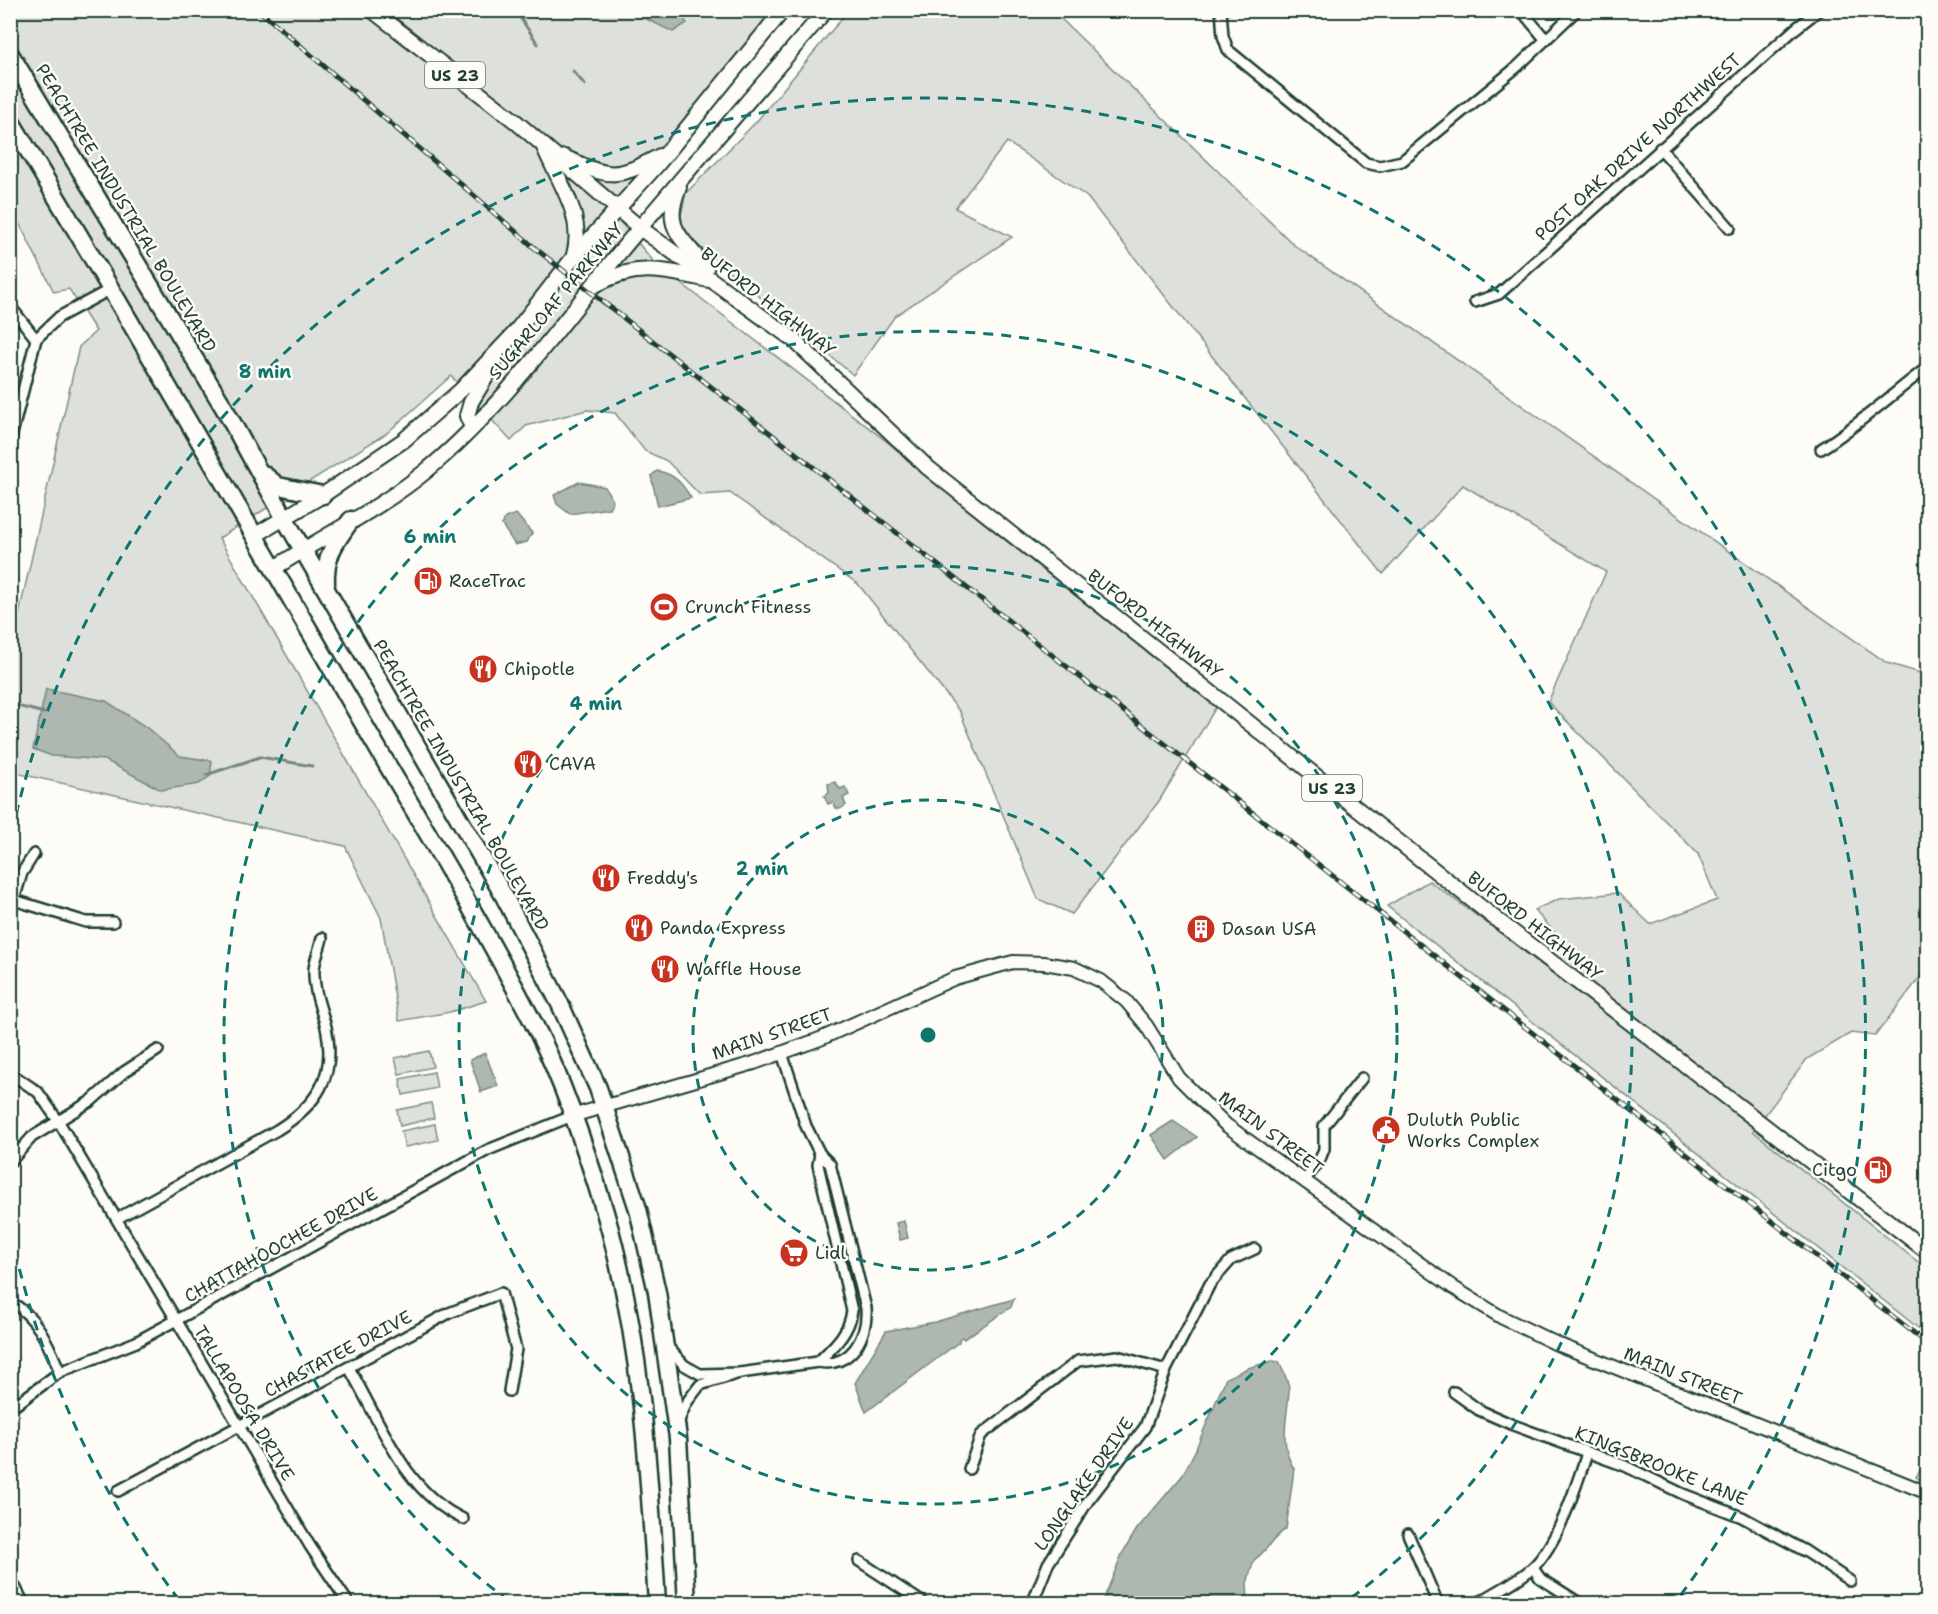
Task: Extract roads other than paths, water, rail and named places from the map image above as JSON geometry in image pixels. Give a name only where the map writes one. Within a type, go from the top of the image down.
[{"type":"highway","name":"PEACHTREE INDUSTRIAL BOULEVARD","points":[[10,54],[223,406],[285,519],[504,896],[560,1004],[605,1106],[638,1209],[657,1292],[676,1427],[687,1604]]},
{"type":"highway","points":[[10,120],[111,288],[467,903],[541,1037],[572,1116],[605,1215],[627,1302],[647,1445],[657,1604]]},
{"type":"highway","points":[[260,472],[278,486],[323,495]]},
{"type":"highway","points":[[326,589],[325,567],[329,551],[351,520]]},
{"type":"main road","name":"BUFORD HIGHWAY","points":[[372,10],[546,148],[640,228],[794,340],[927,467],[1502,924],[1928,1252]]},
{"type":"main road","name":"SUGARLOAF PARKWAY","points":[[254,536],[323,495],[430,419],[513,335],[573,258],[667,152],[783,10]]},
{"type":"main road","name":"SUGARLOAF PARKWAY","points":[[273,569],[426,471],[472,427],[511,386],[640,228],[826,10]]},
{"type":"main road","points":[[546,148],[599,174],[616,175],[635,169],[667,152]]},
{"type":"main road","points":[[546,148],[575,214],[578,241],[573,258]]},
{"type":"main road","points":[[684,177],[672,207],[672,221],[677,235],[704,266],[713,281]]},
{"type":"main road","points":[[592,286],[632,270],[654,269],[713,281]]},
{"type":"main road","points":[[472,427],[467,416],[471,402],[513,335]]},
{"type":"street","points":[[1221,10],[1222,36],[1228,50],[1366,163],[1380,166],[1402,161],[1546,40],[1577,10]]},
{"type":"street","points":[[1521,10],[1546,40]]},
{"type":"street","name":"POST OAK DRIVE NORTHWEST","points":[[1476,302],[1499,294],[1660,148],[1795,29],[1820,10]]},
{"type":"street","points":[[1660,148],[1730,228]]},
{"type":"street","points":[[10,442],[36,339],[59,317],[111,288]]},
{"type":"street","points":[[10,306],[36,339]]},
{"type":"street","points":[[1821,449],[1853,429],[1887,398],[1928,368]]},
{"type":"street","points":[[10,913],[22,873],[34,854]]},
{"type":"street","points":[[14,900],[86,922],[112,922]]},
{"type":"street","points":[[118,1218],[277,1130],[299,1116],[313,1102],[328,1068],[330,1048],[316,994],[314,968],[322,938]]},
{"type":"street","name":"MAIN STREET","points":[[572,1116],[782,1053],[955,978],[1013,962],[1044,963],[1074,968],[1101,981],[1126,1001],[1146,1025],[1179,1078],[1204,1106],[1226,1125],[1419,1265],[1511,1321],[1557,1344],[1928,1494]]},
{"type":"street","points":[[10,1162],[17,1150],[32,1137],[91,1101],[124,1072],[158,1050]]},
{"type":"street","points":[[664,1344],[692,1371],[707,1375],[832,1362],[849,1355],[863,1339],[867,1325],[866,1308],[830,1164],[820,1154],[806,1126],[782,1053]]},
{"type":"street","name":"TALLAPOOSA DRIVE","points":[[10,1073],[38,1092],[59,1122],[118,1218],[176,1321],[310,1546],[349,1604]]},
{"type":"street","points":[[1304,1180],[1319,1162],[1324,1149],[1324,1126],[1362,1078]]},
{"type":"street","name":"CHATTAHOOCHEE DRIVE","points":[[10,1409],[60,1372],[136,1342],[488,1150],[572,1116]]},
{"type":"street","points":[[818,1362],[840,1341],[846,1331],[852,1311],[818,1165],[820,1154]]},
{"type":"street","name":"LONGLAKE DRIVE","points":[[1032,1604],[1048,1563],[1088,1501],[1145,1427],[1166,1370],[1210,1284],[1231,1260],[1255,1249]]},
{"type":"street","name":"CHASTATEE DRIVE","points":[[118,1491],[449,1313],[501,1293],[516,1349],[509,1391]]},
{"type":"street","points":[[10,1302],[30,1317],[44,1336],[60,1372]]},
{"type":"street","points":[[969,1469],[981,1435],[1078,1361],[1117,1356],[1166,1370]]},
{"type":"street","points":[[349,1368],[412,1478],[443,1510],[463,1520]]},
{"type":"street","points":[[676,1427],[687,1402],[700,1385],[740,1373]]},
{"type":"street","name":"KINGSBROOKE LANE","points":[[1454,1392],[1479,1410],[1742,1517],[1806,1551],[1850,1581]]},
{"type":"street","points":[[1476,1604],[1533,1568],[1551,1541],[1569,1504],[1587,1453]]},
{"type":"street","points":[[1408,1534],[1438,1604]]},
{"type":"street","points":[[859,1561],[925,1604]]},
{"type":"street","points":[[1533,1568],[1540,1578],[1581,1604]]},
{"type":"street","points":[[10,1577],[24,1604]]},
{"type":"waterway","points":[[515,10],[538,44]]},
{"type":"waterway","points":[[573,71],[585,85]]},
{"type":"waterway","points":[[10,704],[44,713]]},
{"type":"waterway","points":[[206,775],[260,757],[312,766]]},
{"type":"railway","points":[[259,10],[536,249],[1928,1344]]},
{"type":"place","name":"RaceTrac","points":[[428,581]]},
{"type":"place","name":"Crunch Fitness","points":[[664,607]]},
{"type":"place","name":"Chipotle","points":[[483,669]]},
{"type":"place","name":"CAVA","points":[[528,764]]},
{"type":"place","name":"Freddy's","points":[[606,878]]},
{"type":"place","name":"Panda Express","points":[[639,928]]},
{"type":"place","name":"Dasan USA","points":[[1201,929]]},
{"type":"place","name":"Waffle House","points":[[665,969]]},
{"type":"place","name":"Duluth Public Works Complex","points":[[1386,1130]]},
{"type":"place","name":"Citgo","points":[[1878,1170]]},
{"type":"place","name":"Lidl","points":[[794,1253]]}]
